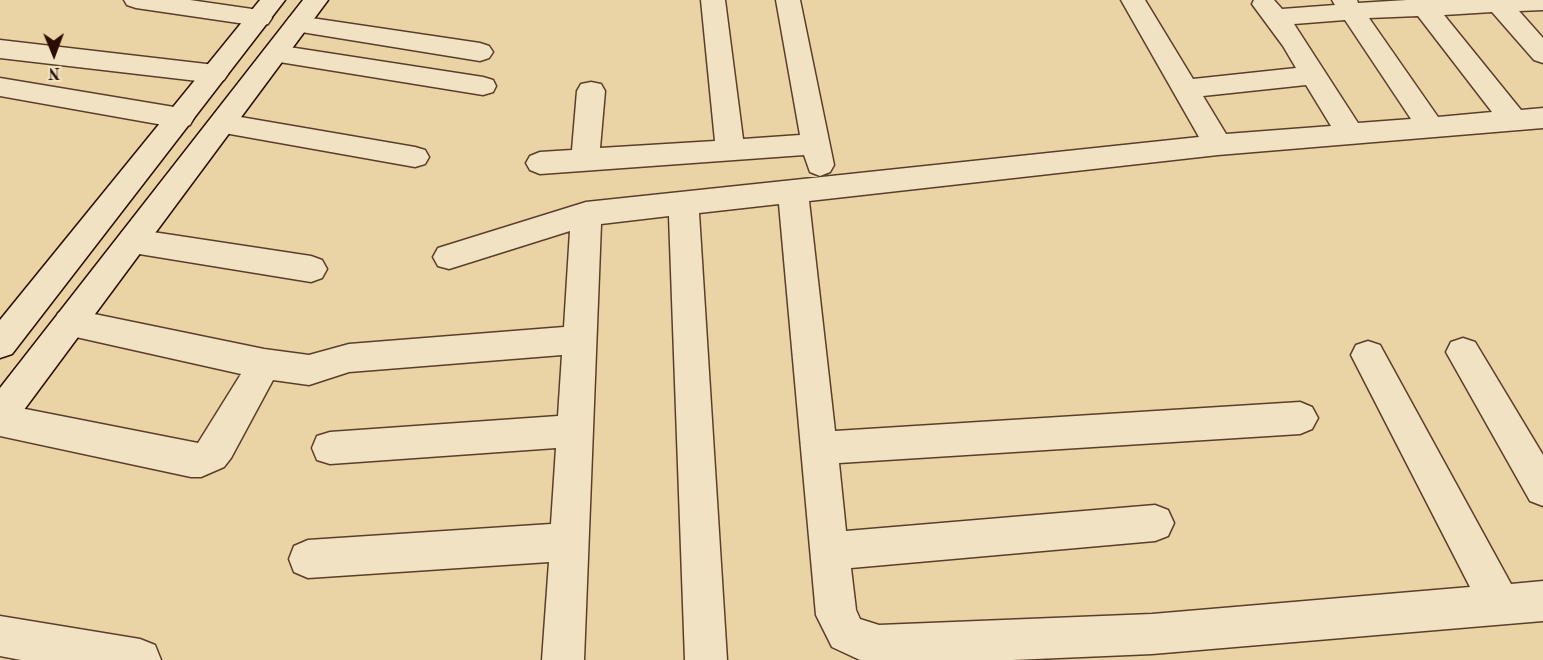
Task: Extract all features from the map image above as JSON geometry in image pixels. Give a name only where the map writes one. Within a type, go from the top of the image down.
[{"type":"street","points":[[136,0],[266,9]]},
{"type":"street","points":[[0,415],[316,0]]},
{"type":"street","points":[[713,0],[730,149]]},
{"type":"street","points":[[788,0],[816,144],[809,189],[819,448],[836,615],[846,633],[879,645],[1152,634],[1543,601]]},
{"type":"street","points":[[1133,0],[1218,145]]},
{"type":"street","points":[[1268,9],[1543,2]]},
{"type":"street","points":[[1497,3],[1543,54]]},
{"type":"street","points":[[1423,5],[1514,121]]},
{"type":"street","points":[[1348,6],[1431,128]]},
{"type":"street","points":[[0,344],[266,9]]},
{"type":"street","points":[[1268,9],[1293,41],[1350,135]]},
{"type":"street","points":[[298,24],[480,52]]},
{"type":"street","points":[[0,49],[215,74]]},
{"type":"street","points":[[276,54],[483,87]]},
{"type":"street","points":[[1185,89],[1314,75]]},
{"type":"street","points":[[0,87],[180,118]]},
{"type":"street","points":[[585,159],[591,91]]},
{"type":"street","points":[[448,257],[586,214],[1218,145],[1543,118]]},
{"type":"street","points":[[223,124],[415,157]]},
{"type":"street","points":[[540,163],[816,144]]},
{"type":"street","points":[[683,203],[706,660]]},
{"type":"street","points":[[563,660],[586,214]]},
{"type":"street","points":[[134,241],[311,269]]},
{"type":"street","points":[[70,323],[264,364],[309,370],[349,358],[579,340]]},
{"type":"street","points":[[1463,352],[1543,489]]},
{"type":"street","points":[[1368,355],[1501,604]]},
{"type":"street","points":[[0,420],[191,460],[201,460],[211,455],[218,446],[264,364]]},
{"type":"street","points":[[819,448],[1300,418]]},
{"type":"street","points":[[330,448],[575,431]]},
{"type":"street","points":[[830,551],[1155,522]]},
{"type":"street","points":[[308,559],[569,542]]},
{"type":"street","points":[[0,636],[140,660]]}]
